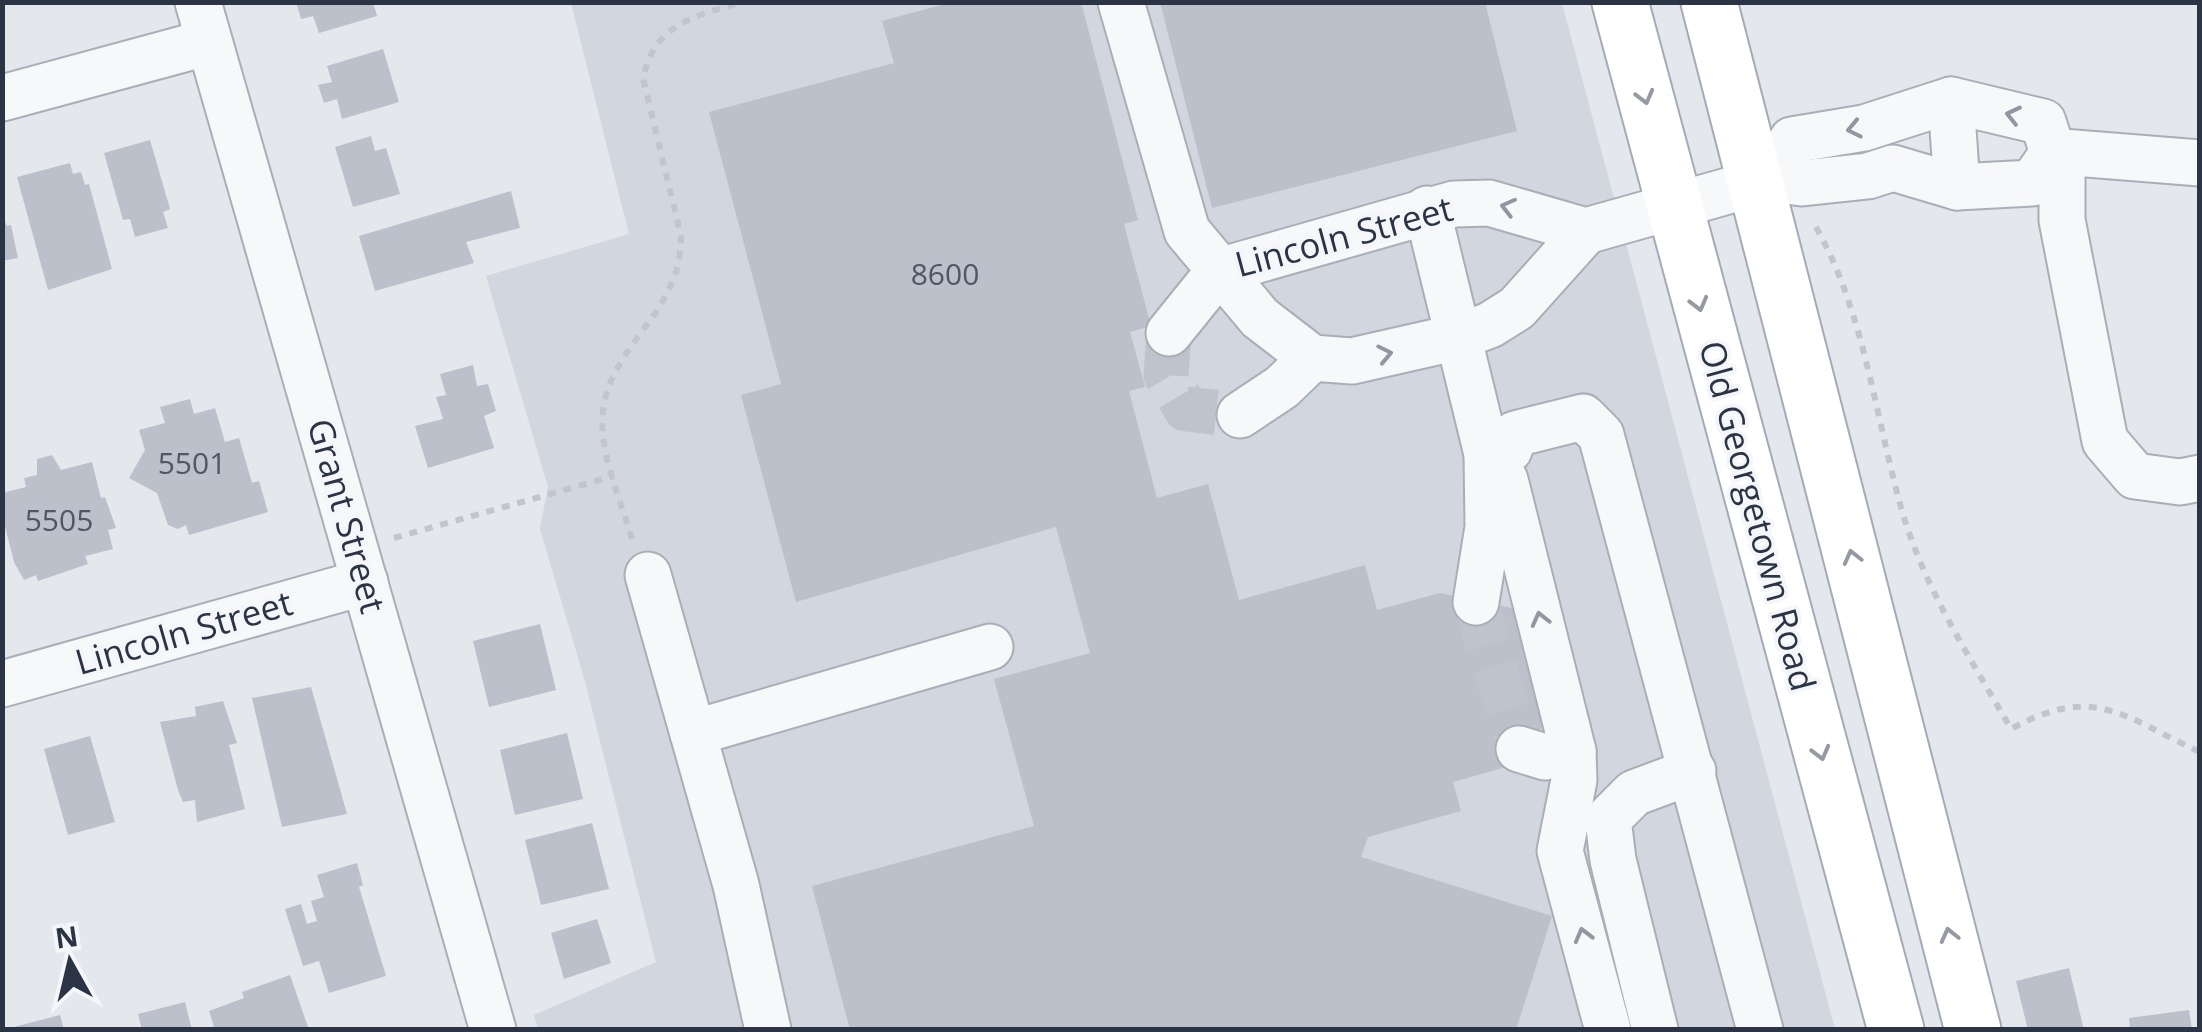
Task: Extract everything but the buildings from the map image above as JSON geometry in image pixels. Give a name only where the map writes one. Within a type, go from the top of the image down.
[{"type":"main road","name":"Old Georgetown Road","points":[[1620,2],[1896,1030]]},
{"type":"main road","points":[[1709,2],[1776,182],[1973,1030]]},
{"type":"street","name":"Lincoln Street","points":[[1120,2],[1177,147],[1187,231],[1260,318],[1312,358]]},
{"type":"street","points":[[2,98],[204,22]]},
{"type":"street","name":"Grant Street","points":[[204,22],[493,1030]]},
{"type":"street","points":[[1951,100],[1957,188],[2032,183],[2058,152]]},
{"type":"street","points":[[1776,182],[1792,140],[1864,128],[1951,100],[2043,122],[2058,152],[2062,220],[2105,442],[2135,476],[2180,482],[2200,478]]},
{"type":"street","points":[[2058,152],[2200,164]]},
{"type":"street","name":"Lincoln Street","points":[[1218,271],[1427,209],[1489,203],[1586,231],[1776,182],[1868,176],[1915,206],[1945,202],[1957,188]]},
{"type":"street","points":[[1427,209],[1458,337],[1498,452],[1573,751],[1574,780],[1560,851],[1608,1030]]},
{"type":"street","points":[[1240,415],[1282,387],[1312,358],[1352,361],[1458,337],[1517,308],[1586,231]]},
{"type":"street","points":[[1169,333],[1218,271]]},
{"type":"street","points":[[1498,452],[1520,452],[1601,436],[1760,1030]]},
{"type":"street","points":[[1476,602],[1498,452]]},
{"type":"street","name":"Lincoln Street","points":[[2,684],[360,563]]},
{"type":"street","points":[[648,575],[736,885],[768,1030]]},
{"type":"street","points":[[693,734],[990,647]]},
{"type":"street","points":[[1519,749],[1545,757],[1573,751]]},
{"type":"street","points":[[1656,1030],[1613,860],[1608,820],[1634,794],[1693,771]]},
{"type":"path","points":[[648,575],[635,552],[604,440],[606,396],[618,366],[670,294],[682,256],[675,210],[642,92],[647,58],[668,29],[682,20],[743,2]]},
{"type":"path","points":[[1776,182],[1814,222],[1846,291],[1902,512],[1921,566],[2011,729],[2063,706],[2106,706],[2200,752]]},
{"type":"path","points":[[360,563],[371,538],[388,540],[614,476]]},
{"type":"shaded area","points":[[571,3],[1562,3],[1835,1029],[538,1029],[534,1015],[656,962],[584,678],[540,529],[548,487],[486,276],[629,234]]},
{"type":"tunnel","points":[[1169,333],[1166,375],[1186,409],[1240,415]]},
{"type":"tunnel","points":[[1476,602],[1519,749]]}]
